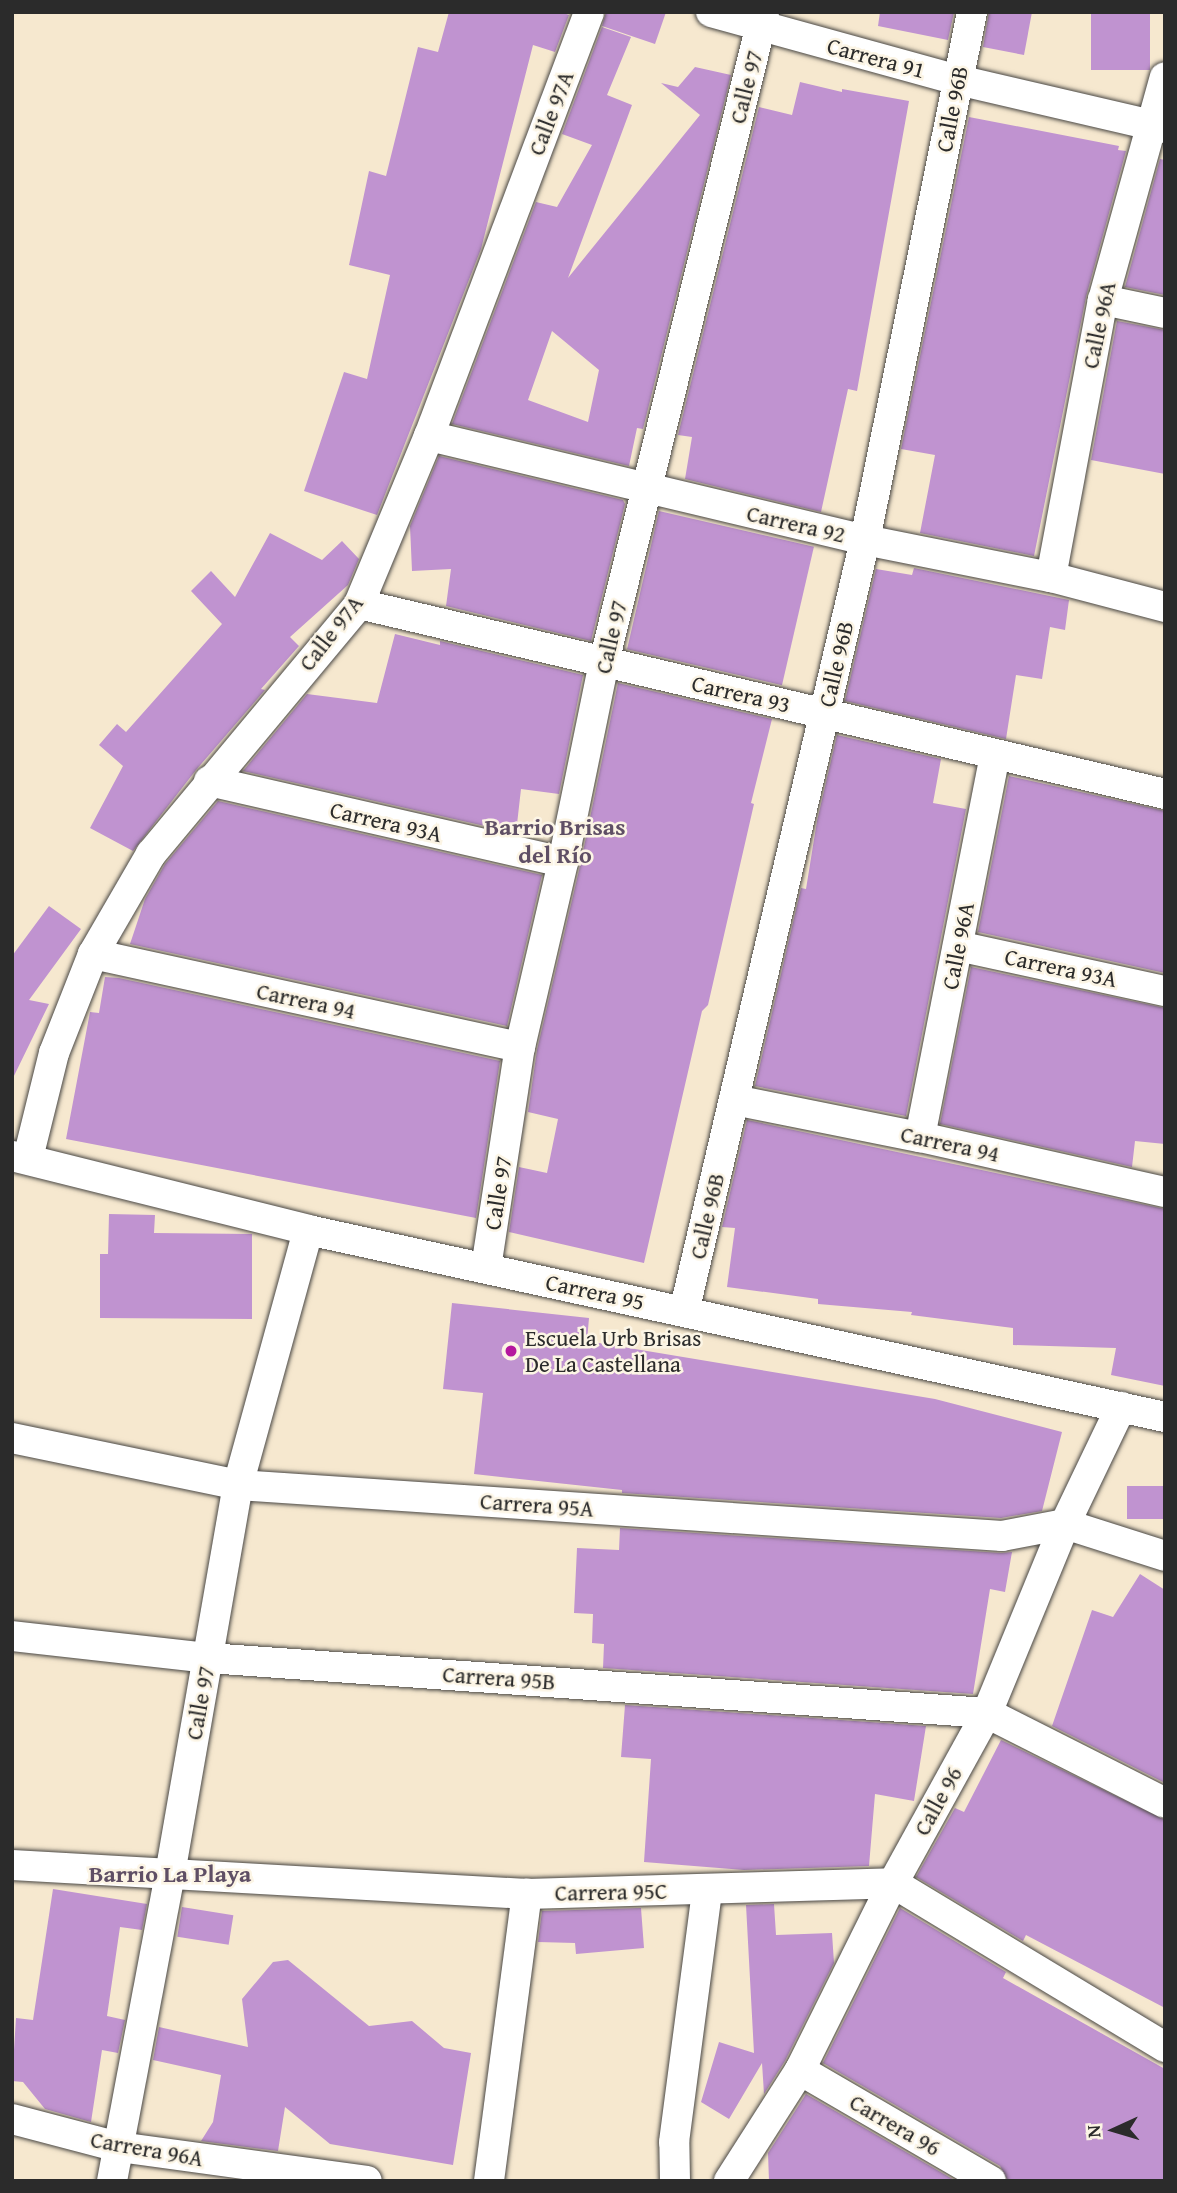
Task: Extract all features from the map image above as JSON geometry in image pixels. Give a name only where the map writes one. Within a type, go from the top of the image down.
[{"type":"street","name":"Calle 97A","points":[[20,1157],[54,1053],[93,954],[151,854],[359,604],[429,436],[589,12]]},
{"type":"street","name":"Carrera 91","points":[[711,12],[762,20],[958,80],[1158,126]]},
{"type":"street","name":"Calle 96B","points":[[684,1312],[865,540],[972,12]]},
{"type":"street","name":"Calle 97","points":[[486,1268],[520,1047],[563,862],[604,662],[762,20]]},
{"type":"street","name":"Calle 96A","points":[[1051,577],[1103,300],[1158,126],[1165,77]]},
{"type":"street","points":[[1103,300],[1165,313]]},
{"type":"street","name":"Carrera 92","points":[[429,436],[865,540],[1051,577],[1165,607]]},
{"type":"street","name":"Carrera 93","points":[[359,604],[1165,794]]},
{"type":"street","name":"Calle 96A","points":[[920,1137],[995,754]]},
{"type":"street","name":"Carrera 93A","points":[[209,782],[563,862]]},
{"type":"street","name":"Carrera 93A","points":[[958,946],[1165,991]]},
{"type":"street","name":"Carrera 94","points":[[93,954],[520,1047]]},
{"type":"street","name":"Carrera 94","points":[[734,1100],[920,1137],[1165,1192]]},
{"type":"street","name":"Carrera 95","points":[[20,1157],[308,1230],[1165,1417]]},
{"type":"street","name":"Calle 97","points":[[112,2181],[170,1874],[238,1485],[308,1230]]},
{"type":"street","name":"Calle 96","points":[[729,2181],[800,2070],[893,1883],[987,1713],[1065,1524],[1121,1407]]},
{"type":"street","name":"Carrera 95A","points":[[12,1438],[238,1485],[1002,1536],[1065,1524]]},
{"type":"street","points":[[1065,1524],[1156,1550],[1165,1556]]},
{"type":"street","name":"Carrera 95B","points":[[12,1636],[208,1658],[987,1713]]},
{"type":"street","points":[[987,1713],[1165,1803]]},
{"type":"street","name":"Carrera 95C","points":[[12,1865],[527,1894],[893,1883]]},
{"type":"street","points":[[893,1883],[1165,2047]]},
{"type":"street","points":[[675,2181],[674,2142],[707,1890]]},
{"type":"street","points":[[489,2181],[527,1894]]},
{"type":"street","name":"Carrera 96","points":[[800,2070],[991,2181]]},
{"type":"street","name":"Carrera 96A","points":[[12,2119],[119,2147],[367,2181]]},
{"type":"building","points":[[449,12],[561,12],[569,15],[555,52],[533,45],[481,249],[377,515],[304,491],[344,372],[367,379],[390,275],[349,265],[369,171],[386,176],[418,47],[438,52]]},
{"type":"building","points":[[606,12],[666,12],[655,44],[602,26]]},
{"type":"building","points":[[880,12],[954,12],[948,40],[878,26]]},
{"type":"building","points":[[989,12],[1032,12],[1024,55],[983,47]]},
{"type":"building","points":[[1091,12],[1150,12],[1150,70],[1091,70]]},
{"type":"building","points":[[602,27],[631,37],[607,95],[632,105],[568,278],[700,115],[661,83],[678,87],[695,67],[731,75],[643,429],[637,428],[629,466],[452,424],[536,202],[557,207],[592,145],[562,134]],"holes":[[[552,331],[599,370],[588,422],[528,400]]]},
{"type":"building","points":[[800,82],[842,92],[842,89],[909,101],[857,391],[848,389],[821,512],[685,479],[692,437],[678,435],[759,107],[792,115]]},
{"type":"building","points":[[969,117],[1119,146],[1118,150],[1126,151],[1086,297],[1034,556],[920,533],[935,455],[901,449]]},
{"type":"building","points":[[1160,159],[1165,160],[1165,295],[1125,287]]},
{"type":"building","points":[[1117,321],[1165,330],[1165,474],[1091,460]]},
{"type":"building","points":[[439,456],[623,500],[625,504],[591,641],[446,606],[451,569],[412,571],[410,526]]},
{"type":"building","points":[[659,511],[814,547],[782,685],[627,649]]},
{"type":"building","points":[[270,533],[322,560],[342,541],[359,559],[348,585],[290,637],[299,646],[261,689],[265,690],[196,770],[133,851],[90,828],[123,766],[99,745],[117,724],[126,732],[222,624],[191,591],[211,571],[235,597]]},
{"type":"building","points":[[914,568],[1069,600],[1065,630],[1050,627],[1042,679],[1016,675],[1006,739],[845,701],[876,569],[912,575]]},
{"type":"building","points":[[395,634],[440,645],[440,641],[583,675],[559,794],[521,789],[516,833],[243,771],[307,694],[377,703]]},
{"type":"building","points":[[618,683],[772,719],[751,803],[754,804],[708,1005],[702,1011],[644,1263],[509,1232],[519,1167],[547,1173],[558,1119],[528,1112],[537,1050],[580,866]]},
{"type":"building","points":[[837,735],[941,759],[933,803],[966,809],[906,1116],[755,1086],[801,888],[806,889],[817,821]]},
{"type":"building","points":[[1009,776],[1165,811],[1165,973],[978,932]]},
{"type":"building","points":[[218,801],[542,875],[507,1026],[130,944],[145,899],[165,864]]},
{"type":"building","points":[[49,906],[81,929],[29,1000],[49,1004],[12,1080],[12,956]]},
{"type":"building","points":[[971,967],[1165,1008],[1165,1144],[1135,1141],[1132,1167],[940,1124]]},
{"type":"building","points":[[105,977],[500,1061],[476,1218],[66,1139],[90,1012],[99,1013]]},
{"type":"building","points":[[747,1120],[1165,1209],[1165,1386],[1111,1375],[1116,1348],[1013,1345],[1013,1328],[911,1315],[912,1312],[818,1304],[818,1299],[727,1287],[735,1228],[722,1227]]},
{"type":"building","points":[[109,1214],[155,1215],[154,1233],[252,1234],[252,1319],[100,1318],[100,1254],[108,1254]]},
{"type":"building","points":[[452,1303],[589,1318],[587,1341],[935,1399],[1062,1432],[1042,1511],[1001,1518],[622,1493],[622,1490],[474,1474],[483,1393],[443,1389]]},
{"type":"building","points":[[1127,1486],[1165,1486],[1165,1519],[1127,1519]]},
{"type":"building","points":[[620,1528],[1012,1552],[1005,1592],[990,1589],[973,1694],[603,1668],[604,1644],[592,1643],[593,1614],[574,1613],[577,1548],[619,1550]]},
{"type":"building","points":[[1140,1574],[1165,1590],[1165,1783],[1052,1726],[1092,1610],[1113,1617]]},
{"type":"building","points":[[625,1705],[926,1726],[914,1801],[875,1794],[869,1866],[744,1870],[644,1862],[651,1759],[621,1757]]},
{"type":"building","points":[[1001,1740],[1165,1820],[1165,2008],[1026,1935],[1023,1941],[916,1877],[955,1808],[964,1812]]},
{"type":"building","points":[[53,1889],[147,1904],[142,1930],[120,1927],[107,2016],[125,2020],[118,2053],[102,2050],[91,2122],[45,2109],[23,2082],[12,2081],[16,2018],[33,2020]]},
{"type":"building","points":[[774,1904],[776,1935],[832,1933],[834,1963],[785,2061],[764,2094],[762,2063],[729,2119],[701,2102],[719,2042],[754,2053],[746,1905]]},
{"type":"building","points":[[182,1907],[233,1915],[229,1945],[177,1937]]},
{"type":"building","points":[[641,1908],[644,1948],[576,1954],[575,1943],[538,1942],[542,1911]]},
{"type":"building","points":[[900,1908],[1006,1972],[1003,1978],[1165,2069],[1165,2181],[1008,2181],[1000,2166],[823,2063]]},
{"type":"building","points":[[288,1960],[369,2026],[412,2021],[444,2048],[471,2053],[453,2165],[330,2144],[285,2107],[278,2151],[201,2141],[213,2122],[221,2075],[153,2060],[159,2027],[248,2047],[242,1999],[273,1962]]},
{"type":"building","points":[[806,2094],[956,2181],[769,2181],[768,2153]]},
{"type":"place","name":"Escuela Urb Brisas De La Castellana","points":[[511,1351]]},
{"type":"district","name":"Barrio Brisas del Río","points":[[555,841]]},
{"type":"district","name":"Barrio La Playa","points":[[170,1874]]}]
